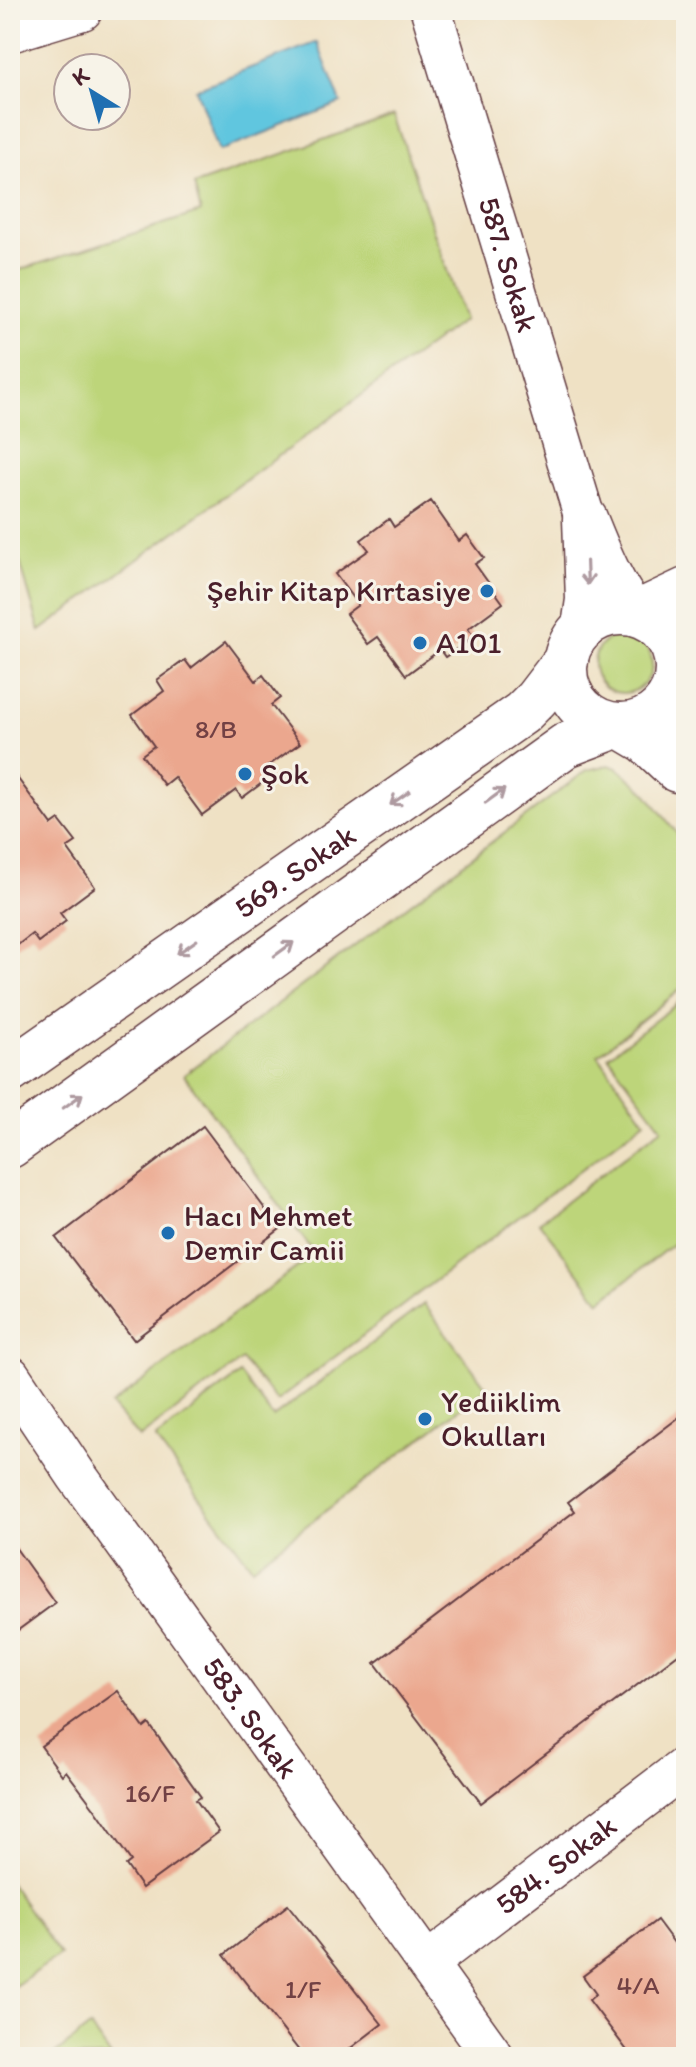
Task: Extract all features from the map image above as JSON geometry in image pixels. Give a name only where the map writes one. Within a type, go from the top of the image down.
[{"type":"street","points":[[10,32],[82,10]]},
{"type":"street","name":"587. Sokak","points":[[431,10],[585,519]]},
{"type":"street","points":[[585,519],[605,569],[621,598],[635,614]]},
{"type":"street","points":[[585,519],[588,600],[566,678],[572,696],[584,711],[600,721],[619,725],[646,741],[681,776]]},
{"type":"street","points":[[635,614],[686,590]]},
{"type":"street","points":[[575,643],[600,617],[617,613],[635,614],[651,621],[665,634],[674,649],[677,676],[668,736],[681,776]]},
{"type":"street","name":"569. Sokak","points":[[10,1071],[522,713],[536,699],[575,643]]},
{"type":"street","points":[[10,1146],[566,745],[619,725],[638,723],[654,714],[677,676]]},
{"type":"street","name":"583. Sokak","points":[[10,1376],[77,1476],[494,2057]]},
{"type":"street","name":"584. Sokak","points":[[427,1963],[686,1766]]},
{"type":"green space","points":[[394,115],[464,320],[40,631],[10,528],[10,273],[201,212],[194,185]]},
{"type":"green space","points":[[623,635],[634,637],[643,644],[650,653],[650,675],[643,684],[634,691],[623,693],[612,691],[603,684],[596,675],[594,664],[596,653],[603,644],[612,637]]},
{"type":"green space","points":[[609,765],[619,769],[645,792],[686,845],[686,985],[598,1055],[645,1121],[277,1401],[242,1360],[139,1438],[111,1405],[315,1254],[184,1075],[587,770]]},
{"type":"green space","points":[[686,997],[686,1234],[600,1301],[539,1222],[662,1128],[608,1056]]},
{"type":"green space","points":[[424,1304],[487,1388],[252,1567],[155,1439],[240,1374],[273,1417]]},
{"type":"green space","points":[[10,1883],[60,1955],[10,1989]]},
{"type":"green space","points":[[90,2027],[111,2057],[51,2057]]},
{"type":"water","points":[[317,42],[341,103],[219,151],[196,89]]},
{"type":"building","points":[[431,501],[459,541],[467,535],[484,558],[475,564],[503,603],[468,629],[474,637],[445,657],[440,650],[406,675],[378,637],[368,644],[346,614],[358,605],[335,574],[369,550],[361,540],[389,519],[394,527]]},
{"type":"building","points":[[226,641],[256,681],[263,675],[280,698],[271,705],[300,743],[264,769],[270,777],[242,798],[236,790],[202,815],[174,777],[164,785],[142,755],[154,746],[132,715],[164,691],[157,680],[185,660],[191,668]]},
{"type":"building","points":[[10,768],[52,825],[59,820],[76,842],[67,848],[95,887],[60,913],[66,921],[38,942],[32,934],[10,951]]},
{"type":"building","name":"Hacı Mehmet Demir Camii","points":[[203,1126],[280,1229],[134,1340],[56,1238]]},
{"type":"building","points":[[686,1412],[686,1648],[481,1803],[375,1663],[575,1511],[568,1502]]},
{"type":"building","points":[[10,1540],[55,1603],[10,1636]]},
{"type":"building","points":[[118,1691],[144,1728],[149,1724],[201,1797],[196,1800],[219,1832],[142,1888],[126,1865],[131,1861],[94,1808],[66,1771],[62,1775],[41,1746]]},
{"type":"building","points":[[288,1905],[382,2024],[339,2057],[304,2057],[224,1955]]},
{"type":"building","points":[[657,1920],[686,1959],[686,2057],[632,2057],[589,2000],[596,1994],[583,1976]]},
{"type":"place","name":"Şehir Kitap Kırtasiye","points":[[487,591]]},
{"type":"place","name":"A101","points":[[420,643]]},
{"type":"place","name":"Şok","points":[[245,774]]},
{"type":"place","name":"Hacı Mehmet Demir Camii","points":[[168,1233]]},
{"type":"place","name":"Yediiklim Okulları","points":[[425,1419]]}]
